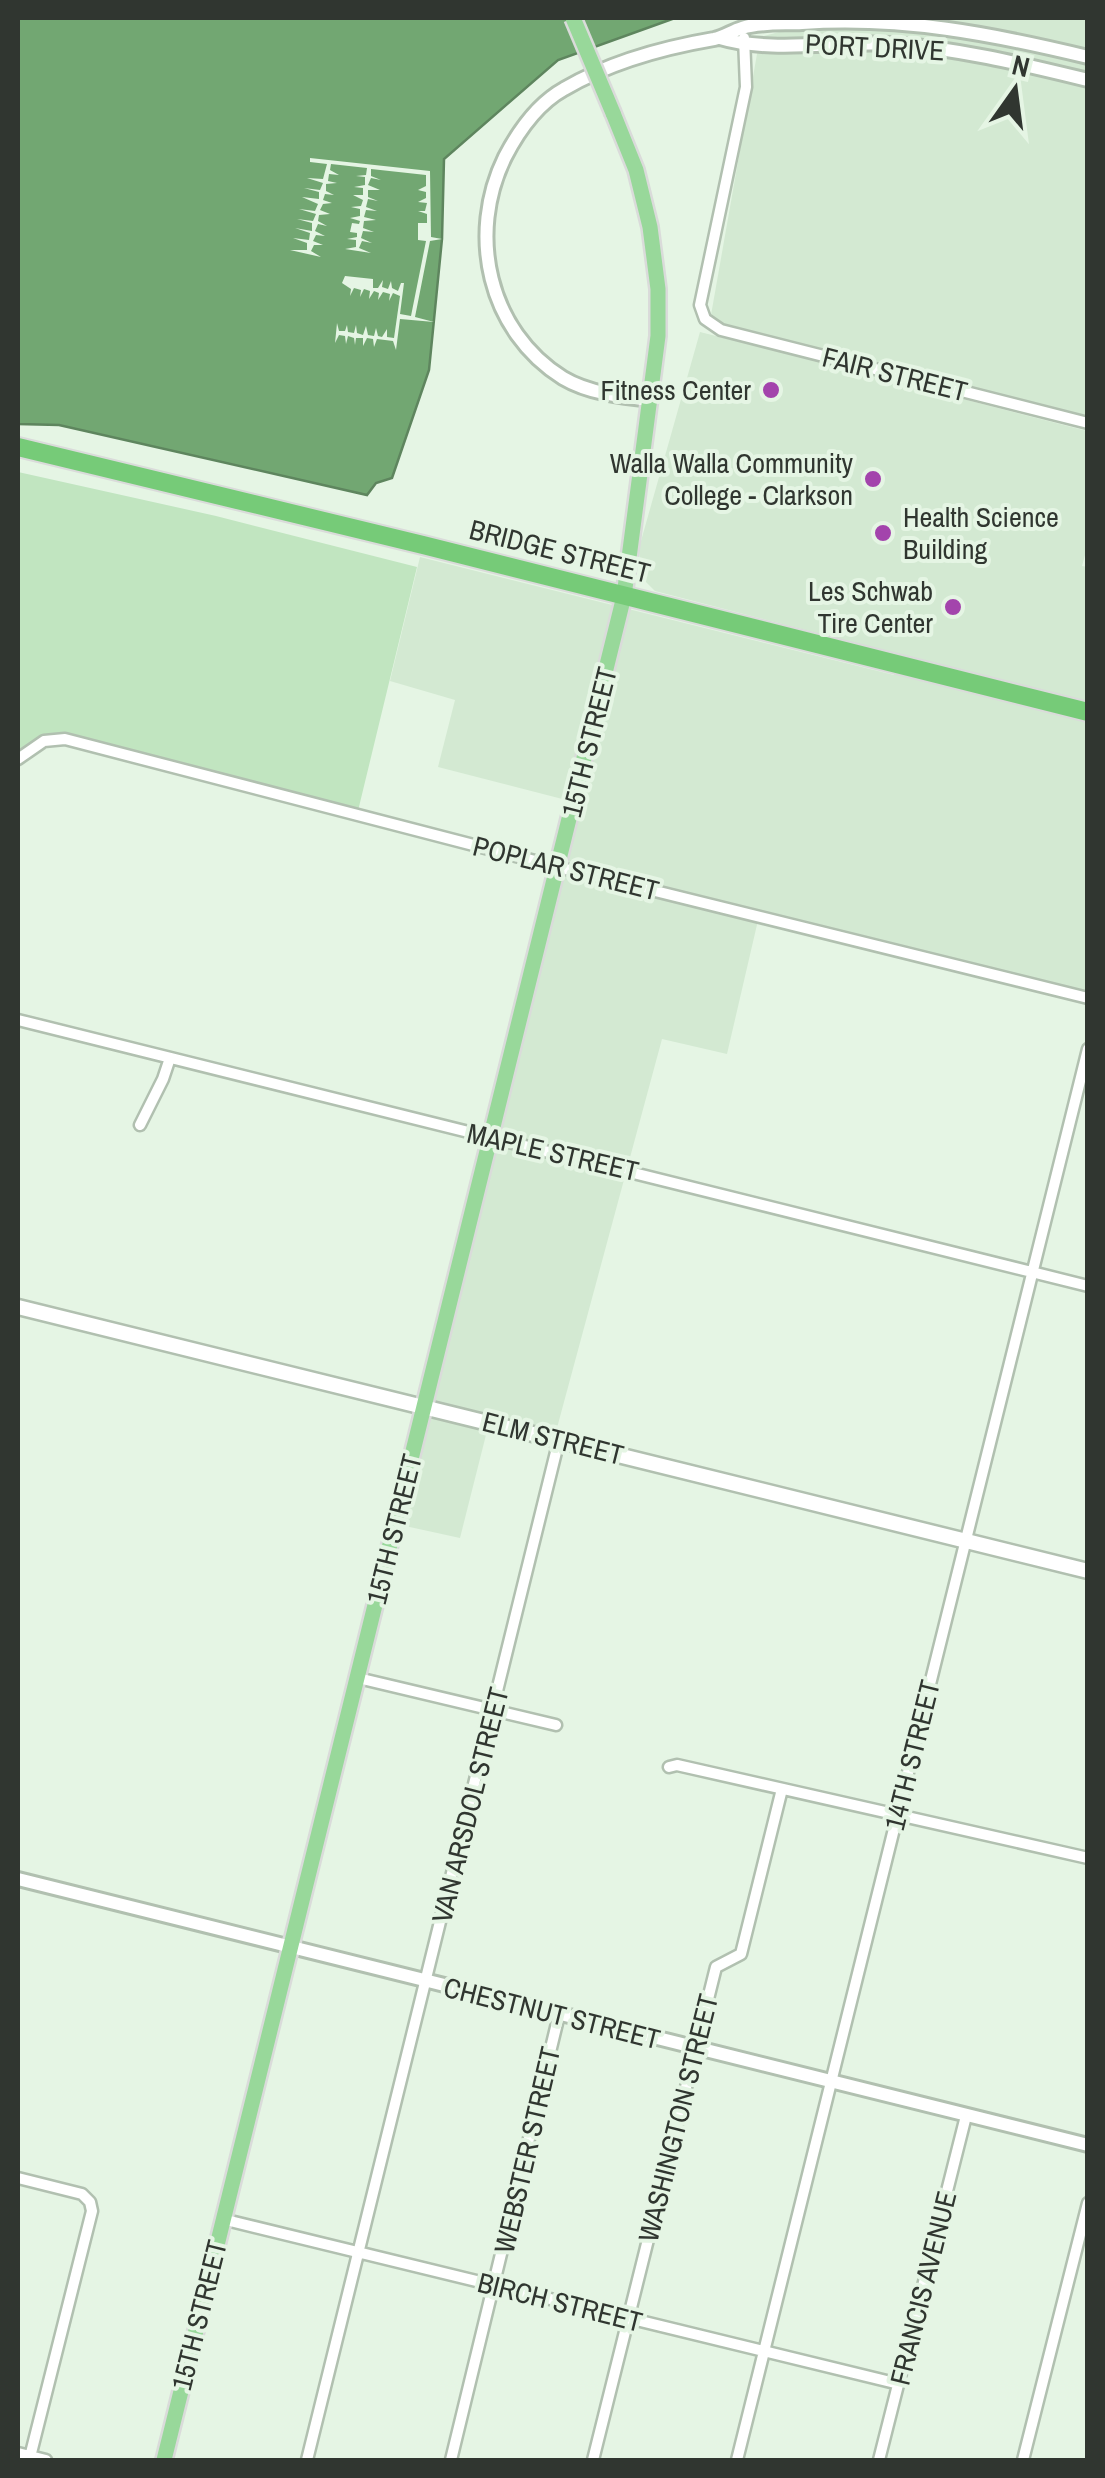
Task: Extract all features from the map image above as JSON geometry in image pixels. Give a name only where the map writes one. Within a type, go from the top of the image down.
[{"type":"highway","name":"BRIDGE STREET","points":[[18,447],[1088,712]]},
{"type":"main road","name":"15TH STREET","points":[[164,2460],[624,596],[651,400],[658,288],[650,227],[636,170],[573,18]]},
{"type":"main road","name":"ELM STREET","points":[[18,1306],[1088,1571]]},
{"type":"street","name":"PORT DRIVE","points":[[651,400],[590,389],[564,378],[537,358],[496,297],[487,262],[488,204],[495,178],[531,115],[562,90],[648,52],[720,38],[743,27],[841,20],[989,34],[1088,57]]},
{"type":"street","points":[[743,27],[746,46]]},
{"type":"street","name":"PORT DRIVE","points":[[720,38],[746,46],[853,43],[924,47],[990,57],[1088,80]]},
{"type":"street","name":"FAIR STREET","points":[[746,46],[746,87],[700,305],[705,319],[721,330],[1088,422]]},
{"type":"street","name":"POPLAR STREET","points":[[18,758],[44,741],[65,739],[558,867],[1088,998]]},
{"type":"street","name":"MAPLE STREET","points":[[18,1020],[1088,1286]]},
{"type":"street","name":"14TH STREET","points":[[737,2460],[1088,1049]]},
{"type":"street","points":[[140,1125],[164,1079],[170,1058]]},
{"type":"street","name":"VAN ARSDOL STREET","points":[[307,2460],[560,1440]]},
{"type":"street","points":[[358,1678],[556,1725]]},
{"type":"street","points":[[670,1767],[677,1764],[1088,1858]]},
{"type":"street","name":"WASHINGTON STREET","points":[[593,2460],[716,1967],[740,1954],[782,1790]]},
{"type":"street","name":"CHESTNUT STREET","points":[[18,1880],[1088,2145]]},
{"type":"street","name":"WEBSTER STREET","points":[[451,2460],[559,2015]]},
{"type":"street","name":"FRANCIS AVENUE","points":[[879,2460],[966,2116]]},
{"type":"street","points":[[18,2178],[82,2194],[92,2211],[30,2456]]},
{"type":"street","points":[[1023,2460],[1088,2203]]},
{"type":"street","name":"BIRCH STREET","points":[[222,2219],[898,2384]]},
{"type":"street","points":[[18,2453],[46,2460]]},
{"type":"shaded area","points":[[18,18],[675,18],[558,60],[444,159],[442,239],[429,370],[392,478],[376,483],[367,495],[59,425],[18,424]]},
{"type":"shaded area","points":[[832,18],[1087,18],[1087,421],[966,390],[963,399],[1087,431],[1088,544],[1082,566],[1088,567],[1087,998],[759,916],[727,1054],[662,1039],[554,1439],[489,1423],[460,1538],[396,1524],[574,802],[438,767],[455,700],[390,681],[420,557],[894,675],[898,654],[655,591],[645,581],[640,567],[639,548],[700,332],[857,371],[858,361],[715,323],[711,315],[760,37]]},
{"type":"shaded area","points":[[18,472],[216,516],[417,567],[357,815],[65,739],[44,741],[18,759]]},
{"type":"pier","points":[[310,158],[430,171],[431,237],[442,239],[430,241],[415,317],[434,322],[400,319],[396,350],[393,341],[377,339],[374,347],[373,339],[367,338],[363,346],[363,338],[356,338],[355,345],[354,338],[348,336],[346,344],[345,336],[339,335],[335,343],[337,323],[339,331],[345,331],[347,325],[348,332],[354,333],[356,325],[357,333],[363,335],[366,326],[368,335],[374,336],[376,328],[382,337],[387,329],[387,337],[394,338],[400,296],[393,293],[389,301],[390,294],[383,292],[378,300],[379,293],[374,291],[369,299],[370,291],[364,289],[360,297],[361,290],[354,288],[350,296],[351,289],[342,283],[345,276],[373,279],[373,288],[378,288],[383,280],[382,287],[388,289],[391,281],[392,288],[398,291],[404,283],[400,314],[411,316],[426,241],[418,240],[418,223],[427,223],[427,214],[418,211],[425,211],[427,203],[418,202],[426,198],[426,192],[418,190],[426,186],[426,175],[371,169],[371,176],[381,180],[371,178],[368,185],[380,190],[368,190],[368,197],[378,201],[368,199],[366,207],[377,211],[366,210],[364,217],[376,220],[364,221],[363,228],[374,232],[363,231],[361,238],[372,243],[362,241],[359,248],[371,253],[345,249],[356,247],[356,240],[347,239],[357,237],[357,233],[350,232],[352,223],[360,221],[350,218],[360,216],[360,209],[351,207],[361,206],[363,200],[353,195],[363,195],[363,188],[354,187],[365,185],[365,177],[356,176],[366,175],[367,168],[331,164],[330,170],[339,175],[329,174],[328,181],[337,183],[326,184],[326,191],[334,195],[325,194],[323,200],[332,203],[323,204],[320,210],[330,214],[319,215],[318,221],[327,226],[318,224],[315,231],[325,236],[316,235],[313,241],[323,245],[314,245],[311,251],[321,257],[290,250],[307,250],[307,243],[293,238],[309,240],[310,233],[295,228],[312,231],[312,223],[297,219],[313,221],[316,214],[299,209],[315,211],[318,204],[302,197],[319,199],[319,192],[304,188],[320,190],[323,183],[307,178],[323,179],[327,164],[310,162]]},
{"type":"place","name":"Fitness Center","points":[[771,390]]},
{"type":"place","name":"Walla Walla Community College - Clarkson","points":[[873,479]]},
{"type":"place","name":"Health Science Building","points":[[883,533]]},
{"type":"place","name":"Les Schwab Tire Center","points":[[953,607]]}]
